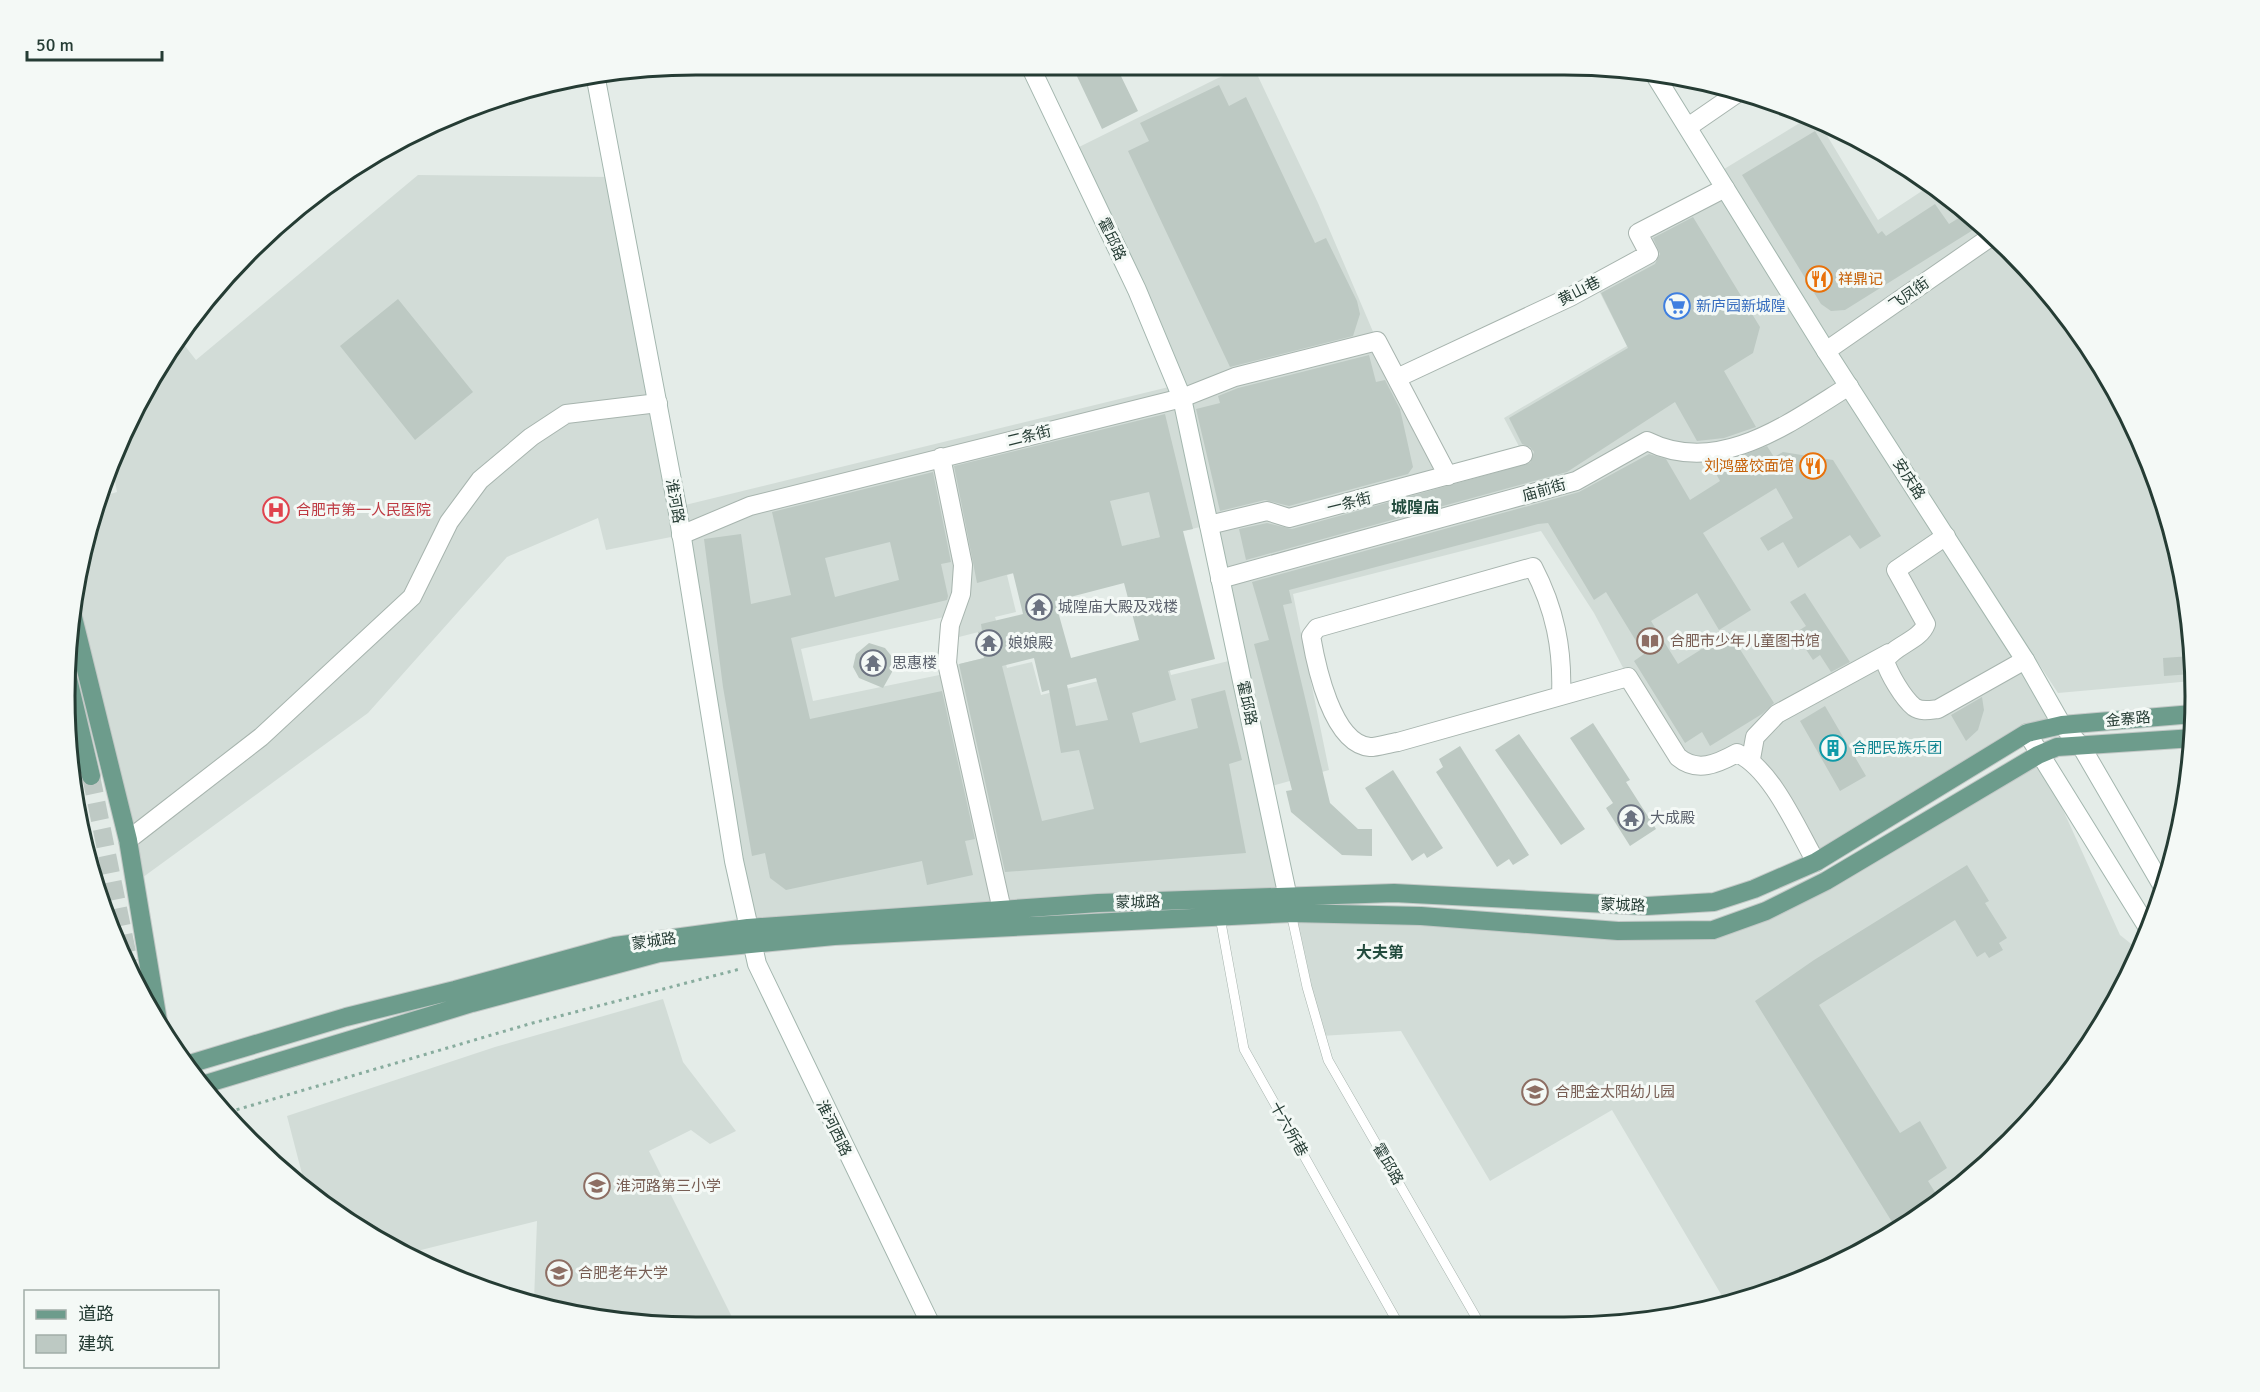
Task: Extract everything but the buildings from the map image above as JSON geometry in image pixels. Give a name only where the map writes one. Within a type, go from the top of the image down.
[{"type":"main road","points":[[78,637],[128,840],[154,999]]},
{"type":"main road","points":[[75,710],[91,776]]},
{"type":"main road","name":"金寨路","points":[[2062,725],[2185,715]]},
{"type":"main road","name":"蒙城路","points":[[210,1083],[472,1004],[659,953],[750,936],[834,936],[1220,917],[1290,905],[1394,893],[1506,900],[1680,906],[1714,902],[1744,893],[1816,862],[2027,733],[2062,725]]},
{"type":"main road","name":"金寨路","points":[[2038,755],[2057,747],[2184,739]]},
{"type":"main road","name":"蒙城路","points":[[195,1062],[346,1017],[615,946],[750,936],[1002,910],[1098,903],[1290,905],[1618,930],[1713,930],[1766,911],[1826,881],[2038,755]]},
{"type":"street","name":"霍邱路","points":[[1034,75],[1137,290],[1182,398],[1290,905]]},
{"type":"street","name":"淮河路","points":[[597,83],[658,403],[734,861],[750,936]]},
{"type":"street","name":"安庆路","points":[[1660,83],[1826,351],[2025,660],[2062,725],[2081,746],[2158,878]]},
{"type":"street","points":[[1688,127],[1731,98]]},
{"type":"street","name":"黄山巷","points":[[1397,378],[1570,297],[1649,254],[1638,233],[1725,188]]},
{"type":"street","name":"飞凤街","points":[[1826,351],[1985,241]]},
{"type":"street","name":"二条街","points":[[681,535],[750,506],[1182,398],[1235,377],[1377,340],[1397,378]]},
{"type":"street","points":[[1397,378],[1448,476]]},
{"type":"street","name":"庙前街","points":[[1220,579],[1576,481],[1647,441],[1664,450],[1704,454],[1742,446],[1781,429],[1849,386]]},
{"type":"street","points":[[128,840],[261,737],[412,597],[449,522],[480,480],[531,437],[566,414],[658,403]]},
{"type":"street","name":"一条街","points":[[1209,525],[1267,511],[1289,518],[1523,455]]},
{"type":"street","points":[[941,458],[963,565],[961,594],[950,625],[947,663],[1002,910]]},
{"type":"street","points":[[1750,759],[1755,737],[1777,714],[1889,653],[1924,631],[1926,624],[1896,570],[1946,536]]},
{"type":"street","points":[[1561,696],[1563,660],[1556,625],[1533,567],[1317,628],[1311,636],[1317,666],[1337,724],[1355,742],[1369,747],[1398,742],[1561,696],[1628,677],[1678,757],[1687,764],[1696,767],[1722,761],[1737,753],[1750,759],[1763,773],[1816,862]]},
{"type":"street","points":[[1889,653],[1884,661],[1900,689],[1914,707],[1926,710],[1938,709],[2025,660]]},
{"type":"street","points":[[2027,733],[2038,755],[2143,920]]},
{"type":"street","name":"淮河西路","points":[[750,936],[757,964],[927,1317]]},
{"type":"lane","name":"霍邱路","points":[[1290,905],[1307,987],[1328,1060],[1476,1317]]},
{"type":"lane","name":"十六所巷","points":[[1220,917],[1244,1049],[1395,1317]]},
{"type":"path","points":[[234,1110],[529,1024],[757,964]]},
{"type":"shaded area","points":[[1227,75],[1257,75],[1318,203],[1377,341],[1448,476],[1523,454],[1504,418],[1627,346],[1596,285],[1657,256],[1646,233],[1724,188],[1716,174],[1801,122],[1825,133],[1878,220],[1923,190],[1985,241],[1826,352],[2062,725],[2042,728],[1816,862],[1751,759],[1696,767],[1628,677],[1594,613],[1541,531],[1293,594],[1329,770],[1265,788],[1289,898],[748,928],[681,535],[606,550],[598,518],[507,557],[368,713],[135,883],[78,638],[87,575],[108,496],[117,492],[114,478],[122,458],[158,385],[184,345],[196,360],[418,175],[616,177],[677,507],[1177,385],[1071,151],[1218,78]],"holes":[[[1208,525],[1237,659],[1171,675],[1168,664],[1041,695],[1032,662],[1007,668],[1003,653],[948,667],[949,673],[813,701],[801,649],[953,615],[959,637],[998,627],[995,617],[1016,612],[1007,575]]]},
{"type":"shaded area","points":[[1992,247],[2003,257],[2057,318],[2080,351],[2121,421],[2138,458],[2164,535],[2173,575],[2180,615],[2185,682],[2058,693],[1835,355]]},
{"type":"shaded area","points":[[2038,755],[2120,935],[2133,945],[2102,1006],[2057,1074],[2003,1135],[1973,1163],[1909,1212],[1839,1253],[1802,1270],[1722,1297],[1612,1110],[1490,1181],[1401,1031],[1321,1036],[1291,913],[1665,930],[1766,911]]},
{"type":"shaded area","points":[[663,999],[683,1062],[736,1131],[710,1144],[691,1130],[649,1151],[732,1317],[655,1316],[615,1312],[534,1296],[537,1221],[417,1251],[351,1212],[303,1176],[287,1116],[495,1047]]},
{"type":"tunnel","points":[[91,776],[124,939]]},
{"type":"place","name":"祥鼎记","points":[[1819,279]]},
{"type":"place","name":"新庐园新城隍","points":[[1677,306]]},
{"type":"place","name":"刘鸿盛饺面馆","points":[[1813,466]]},
{"type":"place","name":"合肥市第一人民医院","points":[[276,510]]},
{"type":"place","name":"城隍庙大殿及戏楼","points":[[1039,607]]},
{"type":"place","name":"合肥市少年儿童图书馆","points":[[1650,641]]},
{"type":"place","name":"娘娘殿","points":[[989,643]]},
{"type":"place","name":"思惠楼","points":[[873,663]]},
{"type":"place","name":"合肥民族乐团","points":[[1833,748]]},
{"type":"place","name":"大成殿","points":[[1631,818]]},
{"type":"place","name":"合肥金太阳幼儿园","points":[[1535,1092]]},
{"type":"place","name":"淮河路第三小学","points":[[597,1186]]},
{"type":"place","name":"合肥老年大学","points":[[559,1273]]},
{"type":"district","name":"城隍庙","points":[[1415,508]]},
{"type":"district","name":"大夫第","points":[[1380,953]]}]
